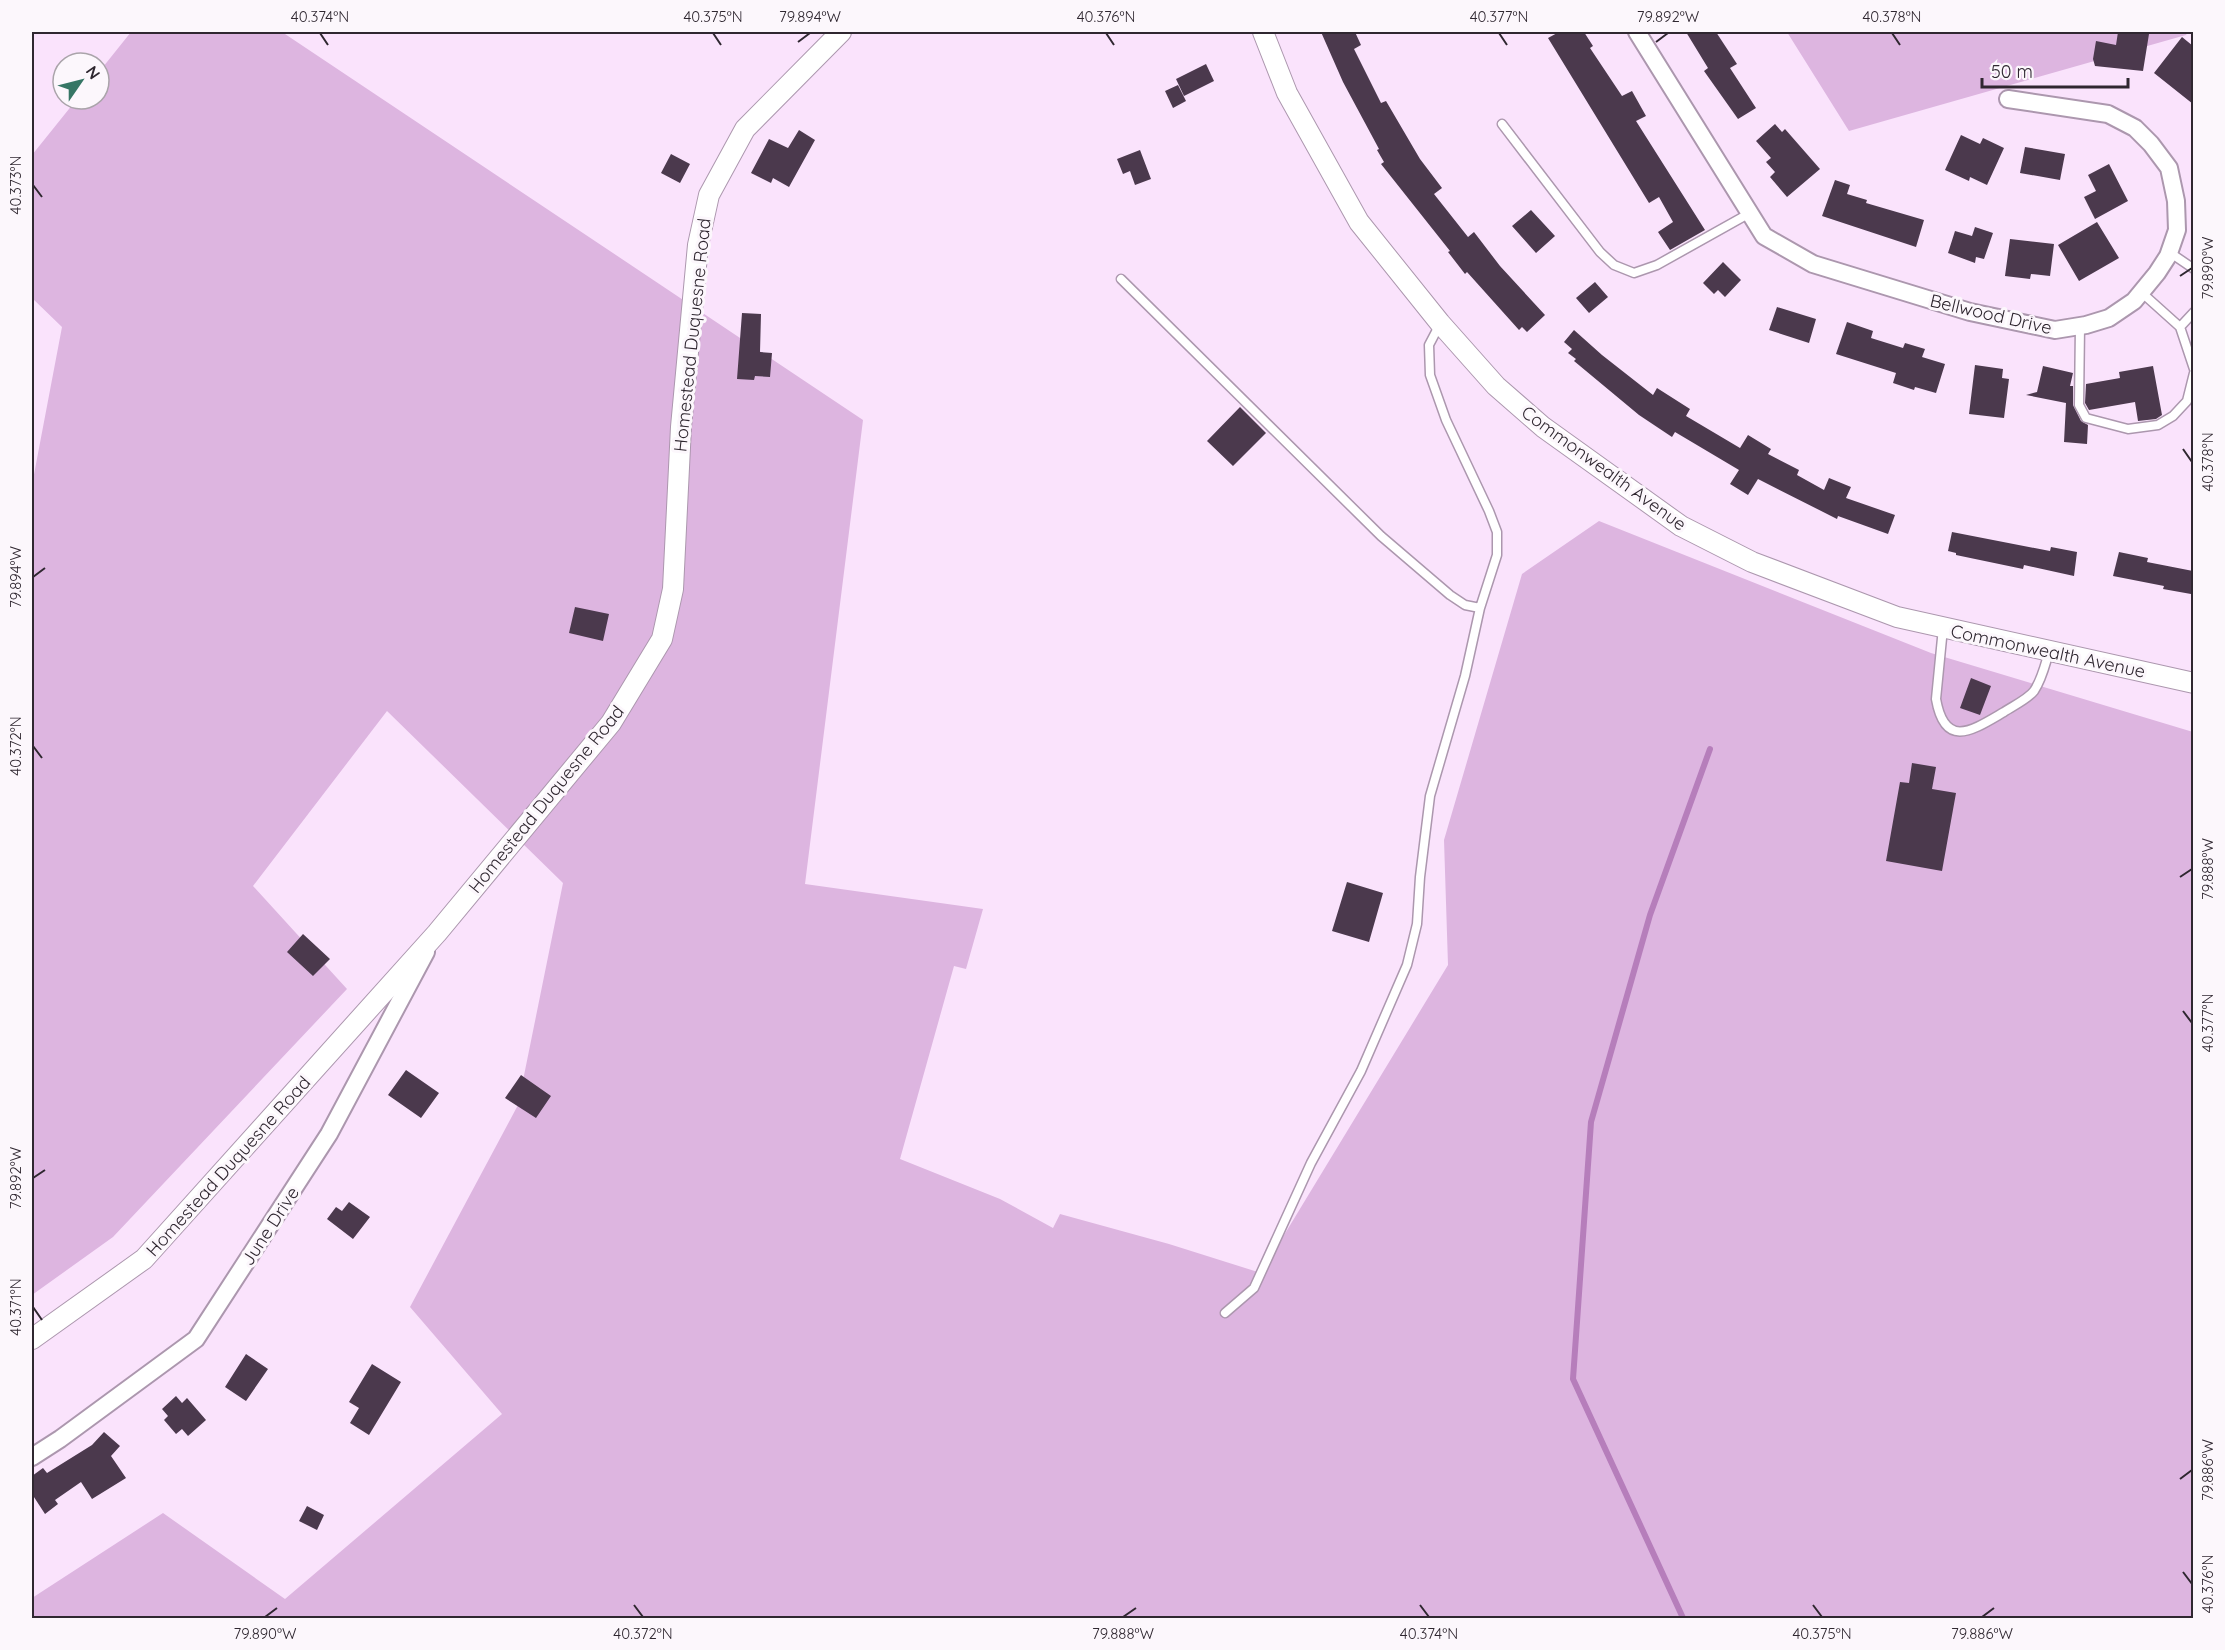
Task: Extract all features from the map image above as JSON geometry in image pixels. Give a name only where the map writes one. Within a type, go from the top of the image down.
[{"type":"street","name":"Homestead Duquesne Road","points":[[32,1339],[144,1259],[437,933],[611,723],[662,639],[673,589],[681,427],[698,245],[709,195],[745,129],[841,32]]},
{"type":"street","name":"Commonwealth Avenue","points":[[1263,32],[1287,93],[1359,222],[1440,323],[1496,386],[1544,427],[1681,526],[1752,562],[1898,618],[2193,683]]},
{"type":"street","name":"Bellwood Drive","points":[[1637,32],[1764,236],[1813,264],[1970,312],[2055,330],[2109,318],[2134,301],[2157,273],[2169,252],[2176,230],[2176,201],[2169,168],[2151,144],[2135,128],[2108,114],[2008,99]]},
{"type":"street","name":"June Drive","points":[[32,1457],[196,1339],[329,1134],[437,933]]},
{"type":"lane","points":[[1502,124],[1600,252],[1614,265],[1634,273],[1657,265],[1750,213]]},
{"type":"lane","points":[[2169,252],[2193,269]]},
{"type":"lane","points":[[1120,279],[1381,536],[1450,595],[1465,605],[1480,608]]},
{"type":"lane","points":[[2080,326],[2079,405],[2086,418],[2128,429],[2158,425],[2173,416],[2187,401],[2193,371],[2180,327],[2141,292]]},
{"type":"lane","points":[[2180,327],[2193,312]]},
{"type":"lane","points":[[1225,1313],[1254,1287],[1311,1163],[1361,1071],[1407,965],[1418,924],[1420,877],[1430,796],[1465,676],[1480,608],[1497,555],[1497,532],[1446,420],[1430,375],[1429,345],[1440,323]]},
{"type":"lane","points":[[1943,628],[1936,699],[1938,710],[1947,727],[1959,732],[1975,729],[2033,693],[2042,677],[2049,652]]},
{"type":"shaded area","points":[[131,32],[282,32],[863,420],[805,884],[983,909],[966,969],[954,966],[900,1159],[1000,1199],[1053,1228],[1060,1214],[1169,1244],[1261,1273],[1448,965],[1444,840],[1522,574],[1599,521],[1931,653],[2193,732],[2193,1618],[32,1618],[32,1598],[163,1513],[285,1599],[502,1414],[410,1307],[518,1105],[563,883],[387,711],[253,886],[347,989],[113,1237],[32,1295],[32,485],[62,327],[32,298],[32,155],[67,111],[111,111],[111,57]]},
{"type":"shaded area","points":[[1787,32],[2188,32],[2186,35],[1849,131]]},
{"type":"building","points":[[1321,32],[1355,32],[1361,45],[1354,49],[1381,103],[1386,101],[1420,159],[1442,188],[1434,194],[1468,237],[1474,232],[1500,266],[1545,315],[1527,332],[1522,327],[1519,330],[1467,272],[1465,274],[1448,252],[1450,251],[1381,164],[1384,162],[1377,150],[1379,149],[1343,82]]},
{"type":"building","points":[[1559,32],[1584,32],[1593,46],[1590,48],[1622,96],[1632,91],[1646,116],[1636,121],[1705,230],[1670,250],[1658,232],[1673,222],[1659,197],[1649,203],[1548,38]]},
{"type":"building","points":[[1686,32],[1716,32],[1737,64],[1730,68],[1756,108],[1738,119],[1704,71],[1708,68]]},
{"type":"building","points":[[2118,32],[2149,34],[2143,71],[2095,66],[2093,59],[2096,41],[2116,45]]},
{"type":"building","points":[[2182,37],[2193,46],[2193,104],[2154,73]]},
{"type":"building","points":[[1206,64],[1214,81],[1184,96],[1176,79]]},
{"type":"building","points":[[1178,85],[1186,101],[1173,108],[1165,91]]},
{"type":"building","points":[[1775,124],[1782,132],[1785,129],[1820,169],[1787,197],[1770,177],[1775,172],[1766,162],[1771,158],[1756,141]]},
{"type":"building","points":[[799,130],[815,140],[789,187],[773,178],[771,183],[751,173],[769,139],[788,148]]},
{"type":"building","points":[[1961,135],[1980,144],[1983,138],[2004,148],[1987,185],[1970,177],[1969,181],[1945,170]]},
{"type":"building","points":[[2025,147],[2065,154],[2060,180],[2020,173]]},
{"type":"building","points":[[1140,150],[1151,179],[1135,185],[1130,171],[1123,174],[1117,159]]},
{"type":"building","points":[[671,154],[690,164],[680,183],[661,173]]},
{"type":"building","points":[[2109,164],[2128,201],[2095,219],[2084,197],[2096,191],[2088,175]]},
{"type":"building","points":[[1835,180],[1850,185],[1847,194],[1867,200],[1866,203],[1924,220],[1916,247],[1822,216]]},
{"type":"building","points":[[1531,210],[1555,236],[1536,253],[1512,226]]},
{"type":"building","points":[[2097,222],[2119,258],[2079,281],[2058,245]]},
{"type":"building","points":[[1975,227],[1993,233],[1984,259],[1976,257],[1975,263],[1948,253],[1955,231],[1972,236]]},
{"type":"building","points":[[2010,239],[2054,244],[2050,276],[2031,274],[2030,279],[2005,276]]},
{"type":"building","points":[[1723,262],[1741,280],[1725,297],[1718,290],[1714,294],[1703,283]]},
{"type":"building","points":[[1595,282],[1608,297],[1589,313],[1576,298]]},
{"type":"building","points":[[1777,307],[1816,319],[1809,343],[1769,330]]},
{"type":"building","points":[[742,313],[761,314],[760,352],[772,353],[770,377],[755,376],[754,380],[737,379]]},
{"type":"building","points":[[1847,322],[1873,331],[1871,338],[1903,348],[1905,343],[1925,349],[1922,357],[1945,364],[1936,393],[1915,387],[1914,390],[1893,383],[1896,373],[1836,354]]},
{"type":"building","points":[[1574,330],[1653,395],[1657,388],[1690,409],[1686,416],[1740,448],[1748,435],[1771,449],[1768,454],[1799,470],[1797,475],[1824,490],[1829,478],[1851,487],[1846,498],[1895,515],[1888,534],[1838,516],[1837,519],[1758,479],[1748,495],[1730,484],[1739,470],[1675,432],[1672,437],[1639,415],[1574,361],[1576,359],[1568,353],[1572,349],[1564,342]]},
{"type":"building","points":[[1975,365],[2003,369],[2002,378],[2009,379],[2004,418],[1969,414]]},
{"type":"building","points":[[2043,366],[2073,373],[2070,386],[2073,386],[2073,405],[2081,421],[2088,425],[2087,444],[2064,442],[2066,403],[2026,395],[2037,392]]},
{"type":"building","points":[[2153,366],[2162,415],[2156,419],[2138,421],[2135,402],[2089,410],[2085,403],[2086,384],[2120,378],[2119,372]]},
{"type":"building","points":[[1240,407],[1266,433],[1233,466],[1207,441]]},
{"type":"building","points":[[1952,532],[2050,551],[2051,547],[2077,552],[2074,576],[2024,565],[2023,569],[1956,555],[1948,551]]},
{"type":"building","points":[[2119,552],[2148,558],[2147,562],[2193,571],[2191,594],[2113,576]]},
{"type":"building","points":[[575,607],[609,614],[603,641],[569,633]]},
{"type":"building","points":[[1971,678],[1991,686],[1980,715],[1960,708]]},
{"type":"building","points":[[1912,763],[1936,767],[1932,789],[1956,793],[1942,871],[1886,861],[1900,782],[1909,783]]},
{"type":"building","points":[[1347,882],[1383,893],[1369,942],[1332,931]]},
{"type":"building","points":[[303,934],[330,959],[313,976],[287,952]]},
{"type":"building","points":[[406,1070],[439,1093],[421,1118],[388,1095]]},
{"type":"building","points":[[521,1075],[551,1096],[536,1118],[505,1098]]},
{"type":"building","points":[[349,1202],[370,1217],[353,1239],[327,1219],[336,1207],[342,1211]]},
{"type":"building","points":[[246,1354],[268,1369],[246,1401],[225,1387]]},
{"type":"building","points":[[372,1364],[401,1382],[369,1435],[350,1423],[359,1408],[349,1402]]},
{"type":"building","points":[[176,1396],[182,1403],[187,1398],[206,1420],[188,1436],[182,1429],[176,1434],[164,1420],[168,1416],[162,1409]]},
{"type":"building","points":[[104,1432],[120,1446],[111,1456],[126,1478],[92,1499],[81,1482],[55,1500],[58,1504],[45,1514],[32,1494],[32,1476],[43,1468],[47,1473],[92,1445]]},
{"type":"building","points":[[307,1506],[324,1515],[317,1530],[299,1521]]},
{"type":"waterway","points":[[1683,1618],[1573,1379],[1591,1122],[1650,915],[1710,749]]}]
